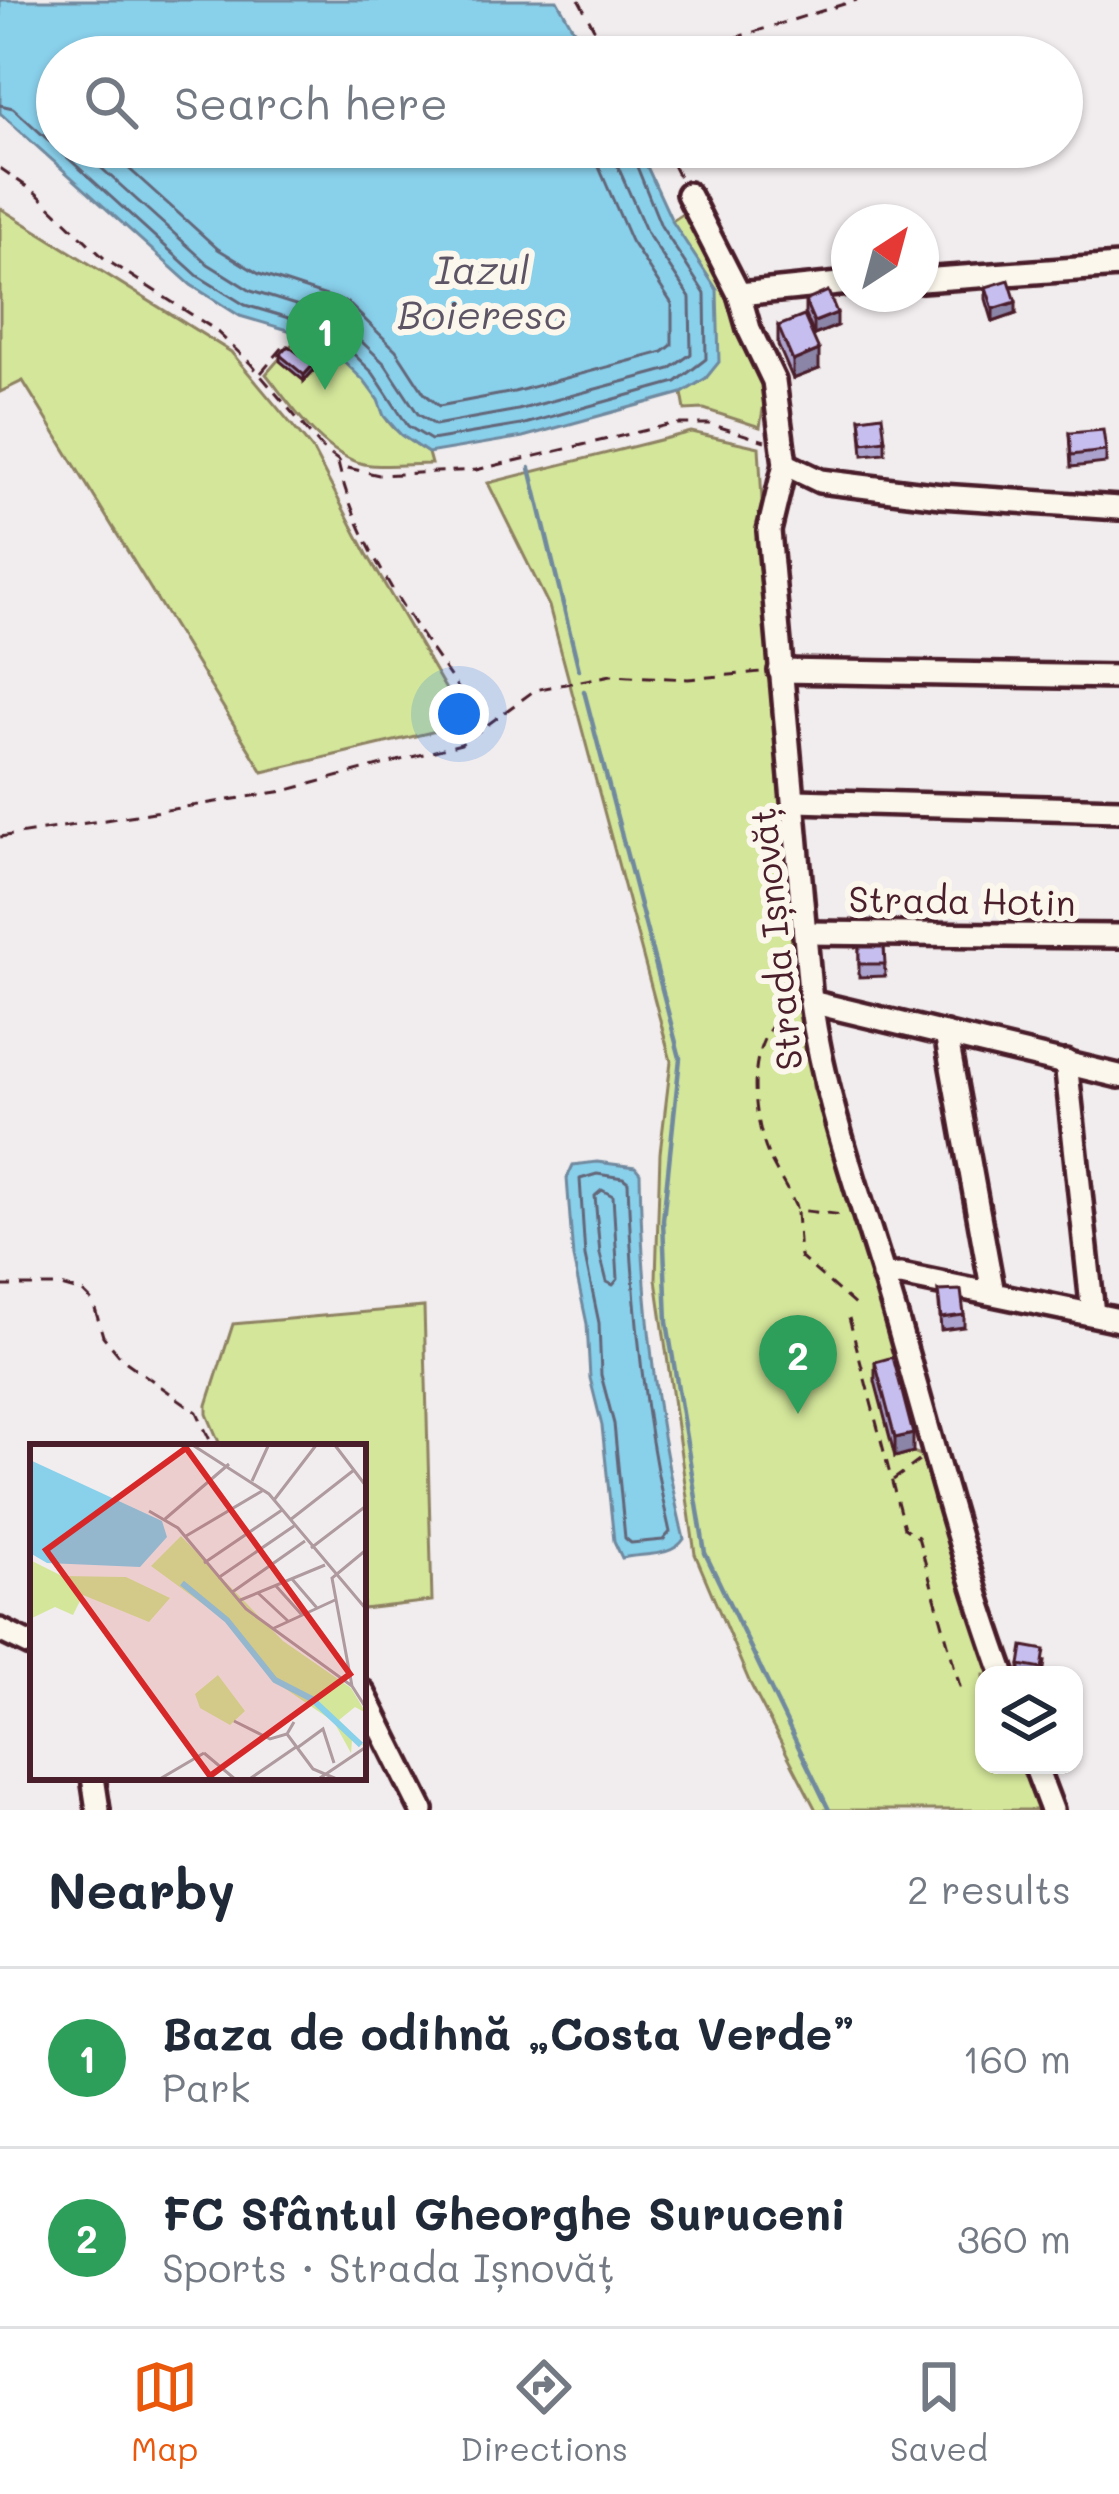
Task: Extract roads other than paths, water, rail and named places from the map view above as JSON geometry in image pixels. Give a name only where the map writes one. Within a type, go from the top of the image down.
[{"type":"street","name":"Strada Ișnovăț","points":[[688,194],[739,294],[749,329],[774,382],[785,464],[769,531],[811,1002],[822,1075],[928,1438],[1001,1666]]},
{"type":"street","points":[[939,279],[1119,266]]},
{"type":"street","points":[[739,294],[831,285]]},
{"type":"street","points":[[785,464],[820,481],[941,496],[1119,508]]},
{"type":"street","points":[[780,671],[1119,677]]},
{"type":"street","points":[[795,801],[1119,810]]},
{"type":"street","name":"Strada Hotin","points":[[805,933],[1119,936]]},
{"type":"street","points":[[811,1002],[1119,1076]]},
{"type":"street","points":[[946,1034],[993,1293]]},
{"type":"street","points":[[1066,1062],[1093,1314]]},
{"type":"street","points":[[883,1276],[901,1275],[1119,1320]]},
{"type":"street","points":[[0,1630],[30,1645]]},
{"type":"street","points":[[366,1697],[422,1810]]},
{"type":"street","points":[[1038,1774],[1052,1810]]},
{"type":"street","points":[[93,1780],[98,1810]]},
{"type":"water","name":"Iazul Boieresc","points":[[0,0],[557,0],[577,36],[36,36],[36,145],[0,113]]},
{"type":"water","name":"Iazul Boieresc","points":[[61,168],[648,168],[672,221],[717,290],[719,362],[706,378],[682,393],[523,437],[428,453],[401,435],[364,381],[322,340],[240,316],[191,285]]},
{"type":"water","points":[[597,1162],[635,1167],[640,1173],[652,1357],[684,1539],[664,1552],[622,1558],[614,1541],[602,1426],[590,1378],[567,1178],[573,1165]]},
{"type":"waterway","points":[[530,468],[579,670]]},
{"type":"waterway","points":[[584,691],[680,1058],[663,1220],[667,1322],[705,1553],[829,1810]]},
{"type":"place","name":"Baza de odihnă „Costa Verde”","points":[[325,390]]},
{"type":"place","name":"FC Sfântul Gheorghe Suruceni","points":[[798,1414]]}]
